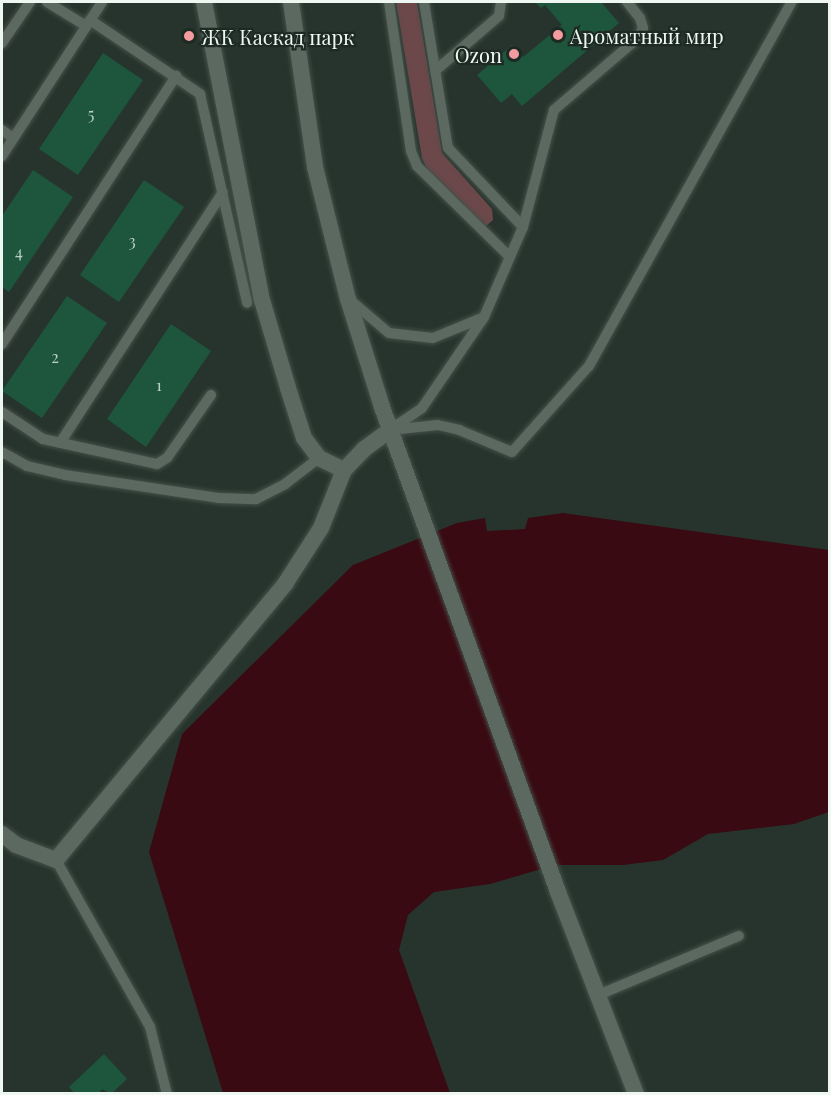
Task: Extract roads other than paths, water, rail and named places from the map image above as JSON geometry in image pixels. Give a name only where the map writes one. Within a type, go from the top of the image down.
[{"type":"main road","points":[[204,2],[262,300],[304,438],[319,458],[344,470]]},
{"type":"main road","points":[[291,2],[315,167],[348,298],[390,430],[596,996],[636,1094]]},
{"type":"main road","points":[[2,834],[16,845],[56,860],[285,584],[321,528],[344,470],[364,448],[390,430]]},
{"type":"lane","points":[[2,43],[30,2]]},
{"type":"lane","points":[[47,2],[88,23],[193,87],[204,104],[247,303]]},
{"type":"lane","points":[[2,156],[102,2]]},
{"type":"lane","points":[[389,2],[411,152],[417,166],[510,257]]},
{"type":"lane","points":[[424,2],[448,148],[523,227]]},
{"type":"lane","points":[[435,71],[499,16],[501,2]]},
{"type":"lane","points":[[390,430],[422,408],[484,317],[523,227],[554,110],[638,38],[644,28],[627,2]]},
{"type":"lane","points":[[390,430],[438,425],[459,430],[512,452],[589,366],[792,2]]},
{"type":"lane","points":[[2,344],[176,76]]},
{"type":"lane","points":[[2,130],[13,138]]},
{"type":"lane","points":[[60,442],[223,192]]},
{"type":"lane","points":[[348,298],[389,333],[433,338],[484,317]]},
{"type":"lane","points":[[2,412],[43,439],[162,462],[211,395]]},
{"type":"lane","points":[[2,452],[27,466],[65,475],[218,498],[256,499],[285,484],[319,458]]},
{"type":"lane","points":[[56,860],[150,1027],[167,1094]]},
{"type":"lane","points":[[596,996],[739,936]]},
{"type":"place","name":"Ароматный мир","points":[[558,35]]},
{"type":"place","name":"ЖК Каскад парк","points":[[189,36]]},
{"type":"place","name":"Ozon","points":[[514,54]]}]
